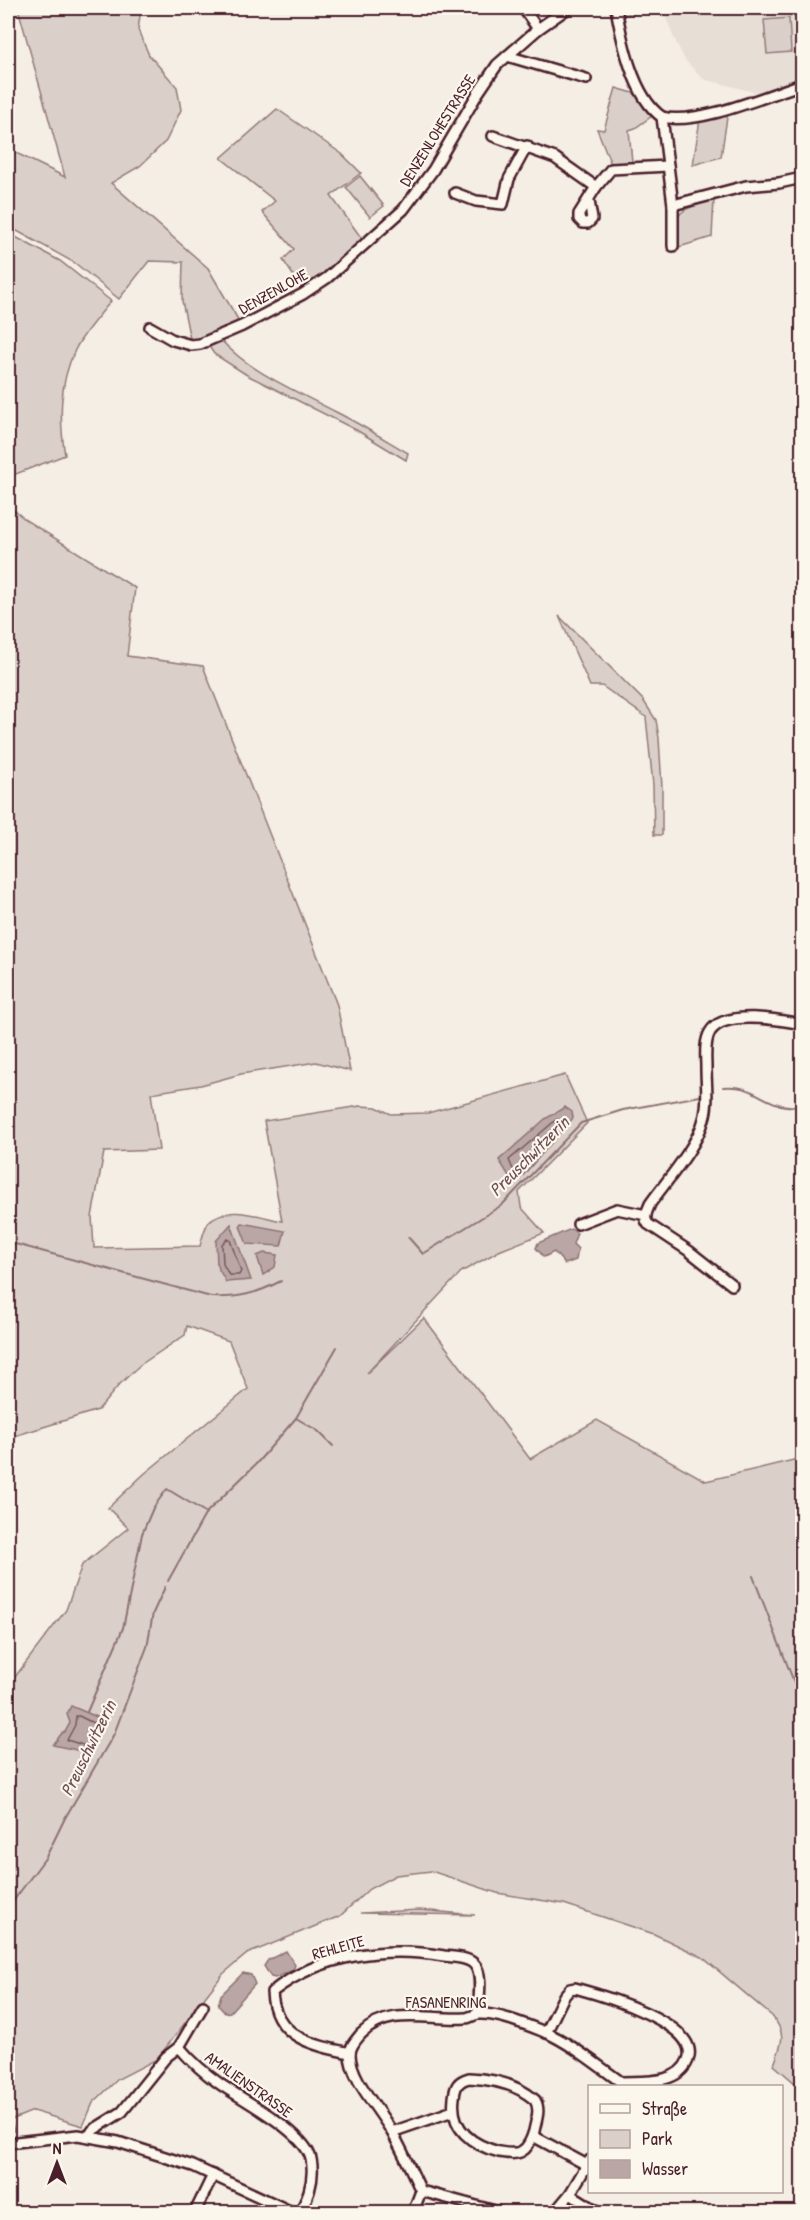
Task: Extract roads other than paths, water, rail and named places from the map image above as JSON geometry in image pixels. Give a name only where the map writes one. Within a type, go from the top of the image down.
[{"type":"street","points":[[523,8],[538,29]]},
{"type":"street","name":"DENZENLOHESTRASSE","points":[[395,220],[433,170],[487,78],[507,56],[538,29],[568,8]]},
{"type":"street","points":[[616,8],[627,55],[635,77],[651,105],[662,117],[671,119],[712,114],[802,84]]},
{"type":"street","points":[[507,56],[586,79]]},
{"type":"street","points":[[662,117],[673,205],[673,246]]},
{"type":"street","points":[[494,136],[526,146],[560,161],[596,187]]},
{"type":"street","points":[[455,194],[476,201],[503,204],[510,179],[526,146]]},
{"type":"street","points":[[589,201],[596,187],[612,169],[668,166]]},
{"type":"street","points":[[673,205],[746,186],[802,178]]},
{"type":"street","name":"DENZENLOHE","points":[[150,327],[173,340],[191,345],[200,344],[303,294],[327,278],[395,220]]},
{"type":"street","points":[[732,1285],[689,1251],[648,1224],[645,1220],[646,1215],[650,1204],[694,1142],[704,1120],[706,1052],[707,1041],[712,1029],[727,1021],[744,1018],[802,1023]]},
{"type":"street","points":[[578,1224],[617,1209],[646,1215]]},
{"type":"street","name":"REHLEITE","points":[[350,2053],[304,2039],[289,2031],[278,2020],[273,2008],[272,1992],[279,1986],[319,1966],[357,1954],[392,1951],[423,1952],[474,1963],[478,1971],[478,2014]]},
{"type":"street","points":[[546,2033],[564,1996],[570,1989],[575,1988],[652,2016],[679,2033],[687,2043],[690,2050],[689,2058],[677,2074],[661,2079],[621,2084]]},
{"type":"street","points":[[88,2136],[93,2130],[122,2112],[166,2057],[179,2047],[203,2006]]},
{"type":"street","name":"FASANENRING","points":[[350,2053],[354,2042],[367,2028],[388,2018],[416,2015],[467,2018],[478,2014],[510,2019],[546,2033],[588,2059],[621,2084]]},
{"type":"street","name":"AMALIENSTRASSE","points":[[179,2047],[193,2063],[288,2129],[302,2143],[311,2158],[311,2184],[309,2196],[300,2212]]},
{"type":"street","points":[[350,2053],[353,2070],[392,2132],[421,2191],[413,2212]]},
{"type":"street","points":[[469,2078],[498,2081],[535,2100],[538,2112],[533,2136],[529,2144],[520,2152],[505,2153],[471,2141],[464,2135],[453,2111],[456,2085],[469,2078]]},
{"type":"street","points":[[392,2132],[453,2111]]},
{"type":"street","points":[[8,2144],[59,2137],[88,2136],[142,2149],[193,2166],[292,2212]]},
{"type":"street","points":[[533,2136],[588,2163],[570,2193],[555,2212]]},
{"type":"street","points":[[195,2212],[213,2175]]},
{"type":"street","points":[[421,2191],[499,2212]]},
{"type":"street","points":[[570,2193],[599,2212]]},
{"type":"water","points":[[565,1107],[572,1112],[573,1118],[519,1180],[512,1181],[499,1160],[545,1119]]},
{"type":"water","points":[[242,1223],[285,1231],[281,1246],[247,1244],[240,1226]]},
{"type":"water","points":[[231,1224],[251,1280],[226,1282],[217,1266],[216,1241]]},
{"type":"water","points":[[571,1229],[577,1233],[573,1244],[578,1249],[576,1260],[565,1264],[554,1252],[544,1257],[536,1248],[538,1243]]},
{"type":"water","points":[[264,1253],[277,1255],[275,1267],[263,1275],[257,1256]]},
{"type":"water","points":[[71,1706],[104,1720],[90,1753],[53,1745],[70,1723],[67,1714]]},
{"type":"water","points":[[286,1951],[295,1965],[293,1970],[275,1978],[271,1977],[264,1966],[268,1960]]},
{"type":"water","points":[[243,1973],[251,1975],[255,1984],[230,2012],[225,2013],[218,2005],[221,1995]]},
{"type":"waterway","name":"Preuschwitzerin","points":[[723,1087],[740,1088],[781,1105],[802,1107]]},
{"type":"waterway","name":"Preuschwitzerin","points":[[408,1237],[423,1254],[502,1205],[581,1123],[623,1110],[700,1096]]},
{"type":"waterway","points":[[8,1242],[211,1297],[247,1294],[281,1281]]},
{"type":"waterway","name":"Preuschwitzerin","points":[[168,1581],[206,1513],[256,1464],[296,1418],[337,1347]]},
{"type":"waterway","points":[[296,1418],[318,1431],[333,1446]]},
{"type":"waterway","points":[[87,1712],[123,1628],[142,1534],[153,1508],[167,1489],[205,1512]]},
{"type":"waterway","points":[[753,1576],[797,1690]]},
{"type":"waterway","name":"Preuschwitzerin","points":[[8,1908],[46,1857],[65,1818],[114,1734],[147,1647],[153,1613],[165,1587]]}]
